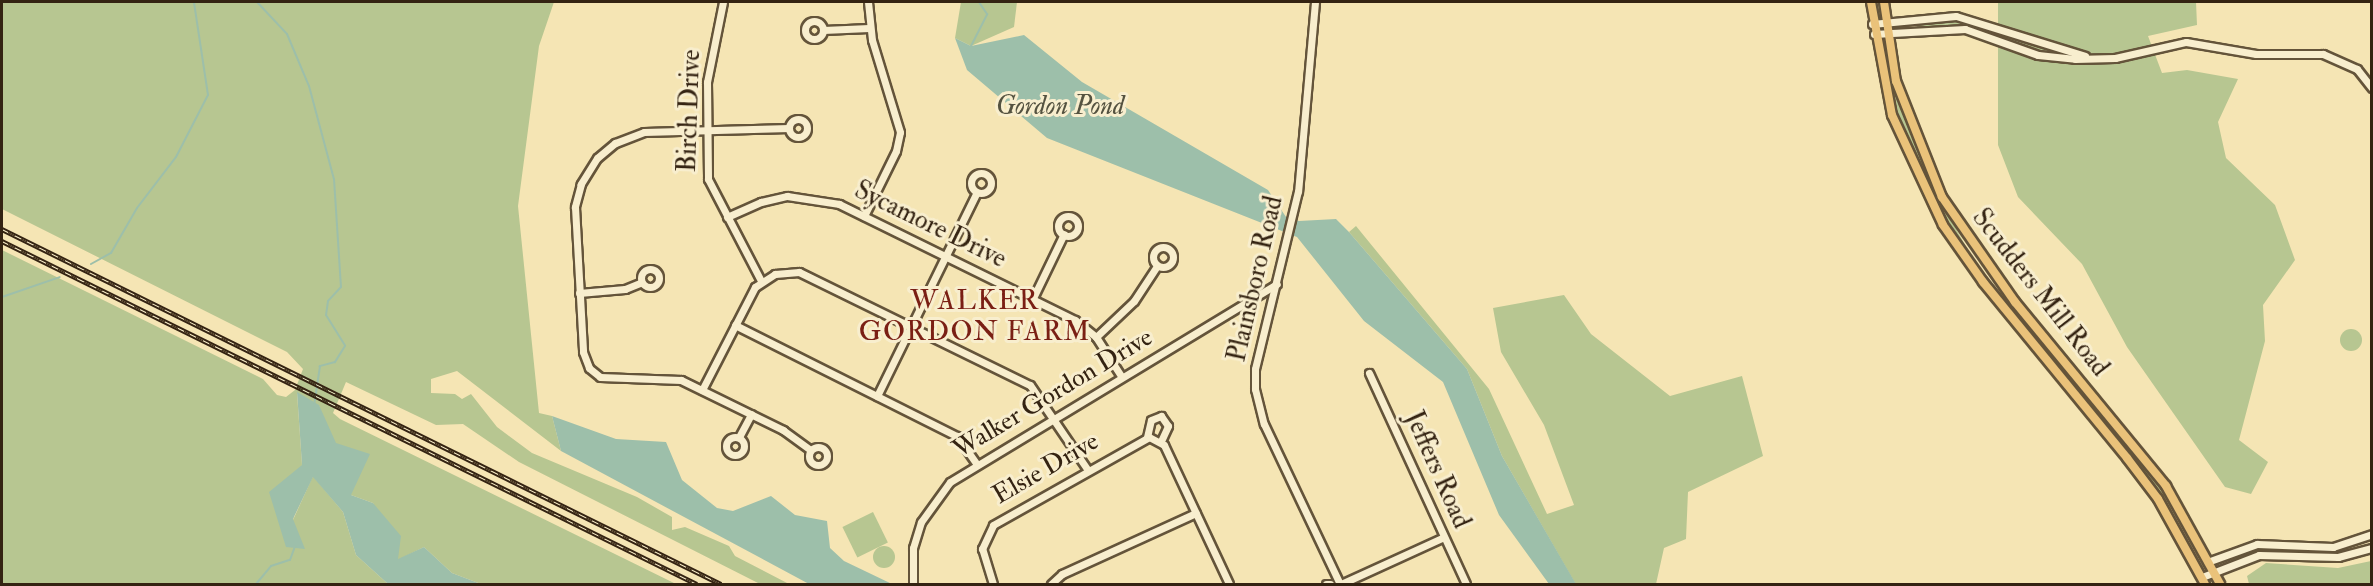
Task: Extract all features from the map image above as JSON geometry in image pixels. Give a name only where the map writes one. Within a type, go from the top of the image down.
[{"type":"main road","name":"Scudders Mill Road","points":[[1871,2],[1873,29],[1902,142],[1943,225],[1983,282],[2127,458],[2158,500],[2204,581]]},
{"type":"main road","name":"Scudders Mill Road","points":[[1884,2],[1885,27],[1904,108],[1941,197],[2015,302],[2150,465],[2210,561],[2220,585]]},
{"type":"street","name":"Birch Drive","points":[[723,2],[708,76],[706,130],[708,182],[761,281]]},
{"type":"street","points":[[864,216],[900,132],[870,28],[868,2]]},
{"type":"street","name":"Plainsboro Road","points":[[1315,2],[1293,215],[1255,369],[1258,406],[1340,585]]},
{"type":"street","points":[[1873,29],[1956,16],[2034,42],[2096,59]]},
{"type":"street","points":[[1885,27],[1916,30],[1965,29],[2030,53],[2096,59],[2186,42],[2256,54],[2323,54],[2357,69],[2372,88]]},
{"type":"street","points":[[823,30],[870,28]]},
{"type":"street","points":[[2030,53],[2034,42]]},
{"type":"street","points":[[789,128],[636,134],[615,143],[592,164],[575,207],[583,355],[594,373],[610,379],[668,377],[702,390],[751,414],[810,450]]},
{"type":"street","points":[[877,396],[977,192]]},
{"type":"street","name":"Sycamore Drive","points":[[727,218],[761,202],[796,196],[831,201],[1033,298],[1096,337],[1121,376]]},
{"type":"street","points":[[1033,298],[1064,234]]},
{"type":"street","points":[[1096,337],[1134,301],[1158,266]]},
{"type":"street","points":[[702,390],[735,325],[761,281],[783,272],[802,273],[1029,384],[1056,419],[1087,469]]},
{"type":"street","points":[[579,293],[625,289],[642,282]]},
{"type":"street","name":"Walker Gordon Drive","points":[[913,585],[914,548],[921,522],[944,488],[976,463],[1056,419],[1121,376],[1277,284]]},
{"type":"street","points":[[735,325],[957,436],[976,463]]},
{"type":"street","name":"Jeffers Road","points":[[1370,373],[1466,585]]},
{"type":"street","points":[[739,437],[751,414]]},
{"type":"street","name":"Elsie Drive","points":[[993,585],[982,552],[989,529],[1087,469],[1147,437],[1151,420],[1161,416],[1168,426],[1161,441],[1229,585]]},
{"type":"street","points":[[1147,437],[1161,441]]},
{"type":"street","points":[[1051,585],[1062,574],[1196,513]]},
{"type":"street","points":[[2210,561],[2257,544],[2345,546],[2372,534]]},
{"type":"street","points":[[1340,585],[1444,537]]},
{"type":"street","points":[[2204,581],[2215,572],[2259,555],[2338,557],[2372,548]]},
{"type":"green space","points":[[2,2],[554,2],[539,46],[518,206],[539,413],[552,416],[561,451],[457,371],[431,379],[431,393],[455,394],[462,399],[471,394],[497,427],[532,453],[637,497],[672,517],[672,530],[685,527],[729,546],[735,556],[789,584],[760,584],[519,462],[463,424],[436,425],[346,382],[333,413],[340,419],[676,584],[481,584],[452,573],[424,547],[398,560],[373,503],[351,495],[319,406],[297,393],[302,465],[293,520],[313,476],[343,512],[356,555],[388,584],[2,584],[2,250],[263,379],[277,395],[286,397],[295,390],[303,369],[287,352],[2,209]]},
{"type":"green space","points":[[961,2],[1017,2],[1014,27],[971,46],[955,38]]},
{"type":"green space","points":[[1998,2],[2196,2],[2197,25],[2148,36],[2162,73],[2187,70],[2238,79],[2218,122],[2226,158],[2275,205],[2295,260],[2263,305],[2265,341],[2239,440],[2268,462],[2251,494],[2225,487],[2127,347],[2082,264],[2018,197],[1998,145],[1998,36],[1964,25],[1917,27],[1916,22],[1955,20],[1998,31]]},
{"type":"green space","points":[[1889,78],[1932,187],[1976,264],[1939,213],[1898,122]]},
{"type":"green space","points":[[1356,226],[1489,389],[1547,514],[1574,505],[1544,425],[1501,352],[1493,308],[1564,295],[1591,334],[1670,396],[1742,376],[1763,456],[1688,492],[1686,539],[1664,548],[1656,584],[1575,583],[1502,456],[1467,369],[1349,232]]},
{"type":"green space","points":[[1992,285],[2153,476],[2199,551],[2158,488]]},
{"type":"green space","points":[[2351,329],[2359,332],[2362,340],[2359,348],[2351,351],[2343,348],[2340,340],[2343,332]]},
{"type":"green space","points":[[873,512],[888,543],[857,557],[842,527]]},
{"type":"green space","points":[[884,546],[892,549],[895,557],[892,565],[884,568],[876,565],[873,557],[876,549]]},
{"type":"green space","points":[[2371,561],[2371,584],[2249,584],[2247,576],[2266,563],[2338,568]]},
{"type":"water","name":"Gordon Pond","points":[[1024,35],[1082,82],[1268,190],[1286,217],[1299,221],[1336,219],[1467,369],[1502,456],[1576,584],[1549,584],[1499,515],[1443,382],[1364,321],[1297,237],[1047,138],[967,70],[955,38],[971,46]]},
{"type":"water","points":[[297,392],[319,405],[336,443],[370,454],[351,495],[373,503],[401,536],[398,559],[424,547],[452,573],[481,584],[388,584],[356,555],[343,512],[313,477],[293,519],[305,549],[286,547],[269,492],[302,465]]},
{"type":"water","points":[[552,416],[616,439],[666,442],[682,480],[717,508],[733,511],[771,496],[795,515],[827,521],[830,548],[844,561],[892,584],[809,584],[561,451]]},
{"type":"waterway","points":[[91,264],[111,253],[137,208],[176,157],[208,95],[194,2]]},
{"type":"waterway","points":[[257,2],[287,34],[309,86],[334,179],[341,287],[328,301],[326,315],[345,346],[335,362],[320,366],[314,406]]},
{"type":"waterway","points":[[971,46],[987,14],[979,2]]},
{"type":"waterway","points":[[2,297],[60,277]]},
{"type":"waterway","points":[[256,584],[271,566],[290,560],[295,546]]},
{"type":"railway","points":[[2,229],[721,584]]},
{"type":"railway","points":[[2,241],[697,584]]},
{"type":"district","name":"WALKER GORDON FARM","points":[[975,316]]}]
